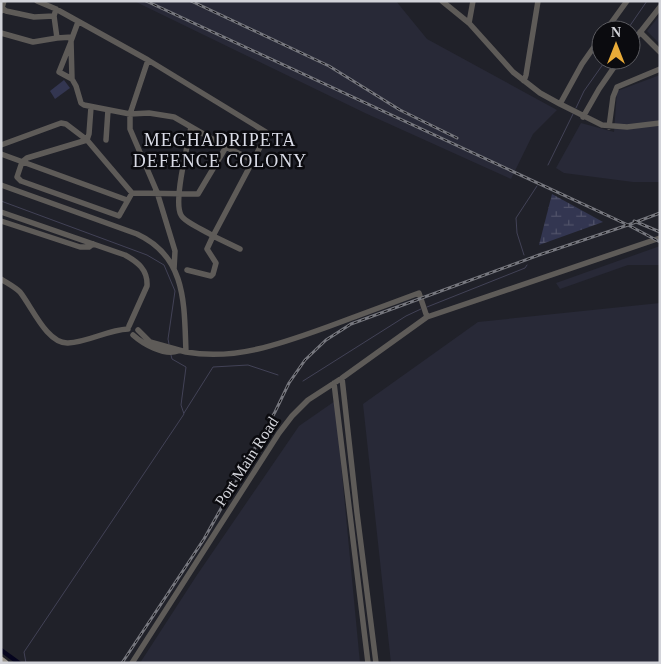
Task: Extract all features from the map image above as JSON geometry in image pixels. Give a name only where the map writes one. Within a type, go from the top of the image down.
[{"type":"main road","points":[[1,660],[5,663]]},
{"type":"street","points":[[4,1],[2,10],[34,17],[54,16]]},
{"type":"street","points":[[37,1],[56,9],[148,60],[264,130],[266,136],[207,249],[216,263],[214,274],[209,276],[187,270]]},
{"type":"street","points":[[442,1],[469,23],[502,61],[524,81],[566,108],[594,122],[609,126],[627,127],[660,123]]},
{"type":"street","points":[[469,23],[473,1]]},
{"type":"street","points":[[524,81],[538,1]]},
{"type":"street","points":[[613,20],[627,1]]},
{"type":"street","points":[[641,31],[660,7]]},
{"type":"street","points":[[56,9],[54,16],[57,38]]},
{"type":"street","points":[[72,79],[58,72],[78,22]]},
{"type":"street","points":[[1,33],[33,42],[57,38],[72,39]]},
{"type":"street","points":[[641,33],[660,52]]},
{"type":"street","points":[[72,39],[72,79],[81,103],[91,107],[130,114],[149,113],[174,117],[226,148],[254,161]]},
{"type":"street","points":[[560,104],[591,51]]},
{"type":"street","points":[[148,60],[130,114],[131,134],[156,192],[176,251],[174,269]]},
{"type":"street","points":[[609,126],[613,97],[617,88],[660,69]]},
{"type":"street","points":[[581,116],[612,70]]},
{"type":"street","points":[[87,140],[91,107]]},
{"type":"street","points":[[106,140],[108,110]]},
{"type":"street","points":[[1,145],[61,123],[66,124],[87,140],[132,193]]},
{"type":"street","points":[[191,128],[179,194],[181,216],[213,236],[240,249]]},
{"type":"street","points":[[87,140],[30,156],[22,162],[17,177],[18,180],[117,216],[121,215],[132,193]]},
{"type":"street","points":[[132,193],[198,194],[226,148]]},
{"type":"street","points":[[1,154],[128,200]]},
{"type":"street","points":[[1,185],[146,238],[164,254],[174,269],[182,289],[186,352]]},
{"type":"street","points":[[1,212],[133,259],[146,273],[147,286],[128,328],[129,333],[143,343],[162,348],[216,355],[258,350],[419,293],[427,317]]},
{"type":"street","points":[[1,221],[80,247],[89,247],[94,244]]},
{"type":"street","name":"Port Main Road","points":[[132,663],[279,433],[308,400],[427,317],[660,238]]},
{"type":"street","points":[[1,278],[19,291],[50,336],[58,342],[69,343],[114,330],[128,328],[132,325],[138,328],[150,342],[162,348]]},
{"type":"street","points":[[133,335],[137,333],[138,328],[136,312]]},
{"type":"street","points":[[342,378],[376,663]]},
{"type":"street","points":[[334,383],[368,663]]},
{"type":"street","points":[[338,413],[346,412]]},
{"type":"street","points":[[346,478],[353,478]]},
{"type":"street","points":[[348,495],[355,494]]},
{"type":"street","points":[[353,536],[360,535]]},
{"type":"street","points":[[354,549],[361,548]]},
{"type":"street","points":[[362,618],[370,618]]},
{"type":"street","points":[[367,652],[374,651]]},
{"type":"shaded area","points":[[134,1],[396,1],[427,39],[557,110],[533,134],[511,179],[365,113]]},
{"type":"shaded area","points":[[660,15],[660,44],[647,31]]},
{"type":"shaded area","points":[[660,75],[660,182],[633,182],[564,173],[556,168],[581,123],[614,132],[617,91]]},
{"type":"shaded area","points":[[660,246],[660,265],[628,265],[560,289],[556,283]]},
{"type":"shaded area","points":[[660,303],[660,663],[391,663],[363,404],[478,322]]},
{"type":"shaded area","points":[[335,401],[360,663],[140,663],[197,575],[299,426]]},
{"type":"green space","points":[[64,80],[70,88],[55,99],[50,91]]},
{"type":"green space","points":[[552,194],[603,222],[539,245]]},
{"type":"waterway","points":[[634,20],[647,1]]},
{"type":"waterway","points":[[576,108],[584,91],[599,70]]},
{"type":"waterway","points":[[548,165],[573,114]]},
{"type":"waterway","points":[[524,255],[517,233],[516,218],[537,186]]},
{"type":"waterway","points":[[1,201],[147,255],[164,265],[175,291],[168,339],[169,344]]},
{"type":"waterway","points":[[427,307],[525,268],[527,265]]},
{"type":"waterway","points":[[303,381],[406,316],[421,309]]},
{"type":"waterway","points":[[26,663],[24,652],[184,414],[181,405],[186,367],[172,359],[171,355]]},
{"type":"waterway","points":[[184,413],[213,367],[248,365],[278,375]]},
{"type":"waterway","points":[[1,650],[19,663]]},
{"type":"railway","points":[[146,1],[628,225],[660,242]]},
{"type":"railway","points":[[191,1],[329,66],[400,110],[457,138]]},
{"type":"railway","points":[[122,663],[204,539],[275,412],[289,383],[305,360],[326,340],[351,324],[660,213]]},
{"type":"railway","points":[[634,221],[660,232]]},
{"type":"district","name":"MEGHADRIPETA DEFENCE COLONY","points":[[220,150]]}]
